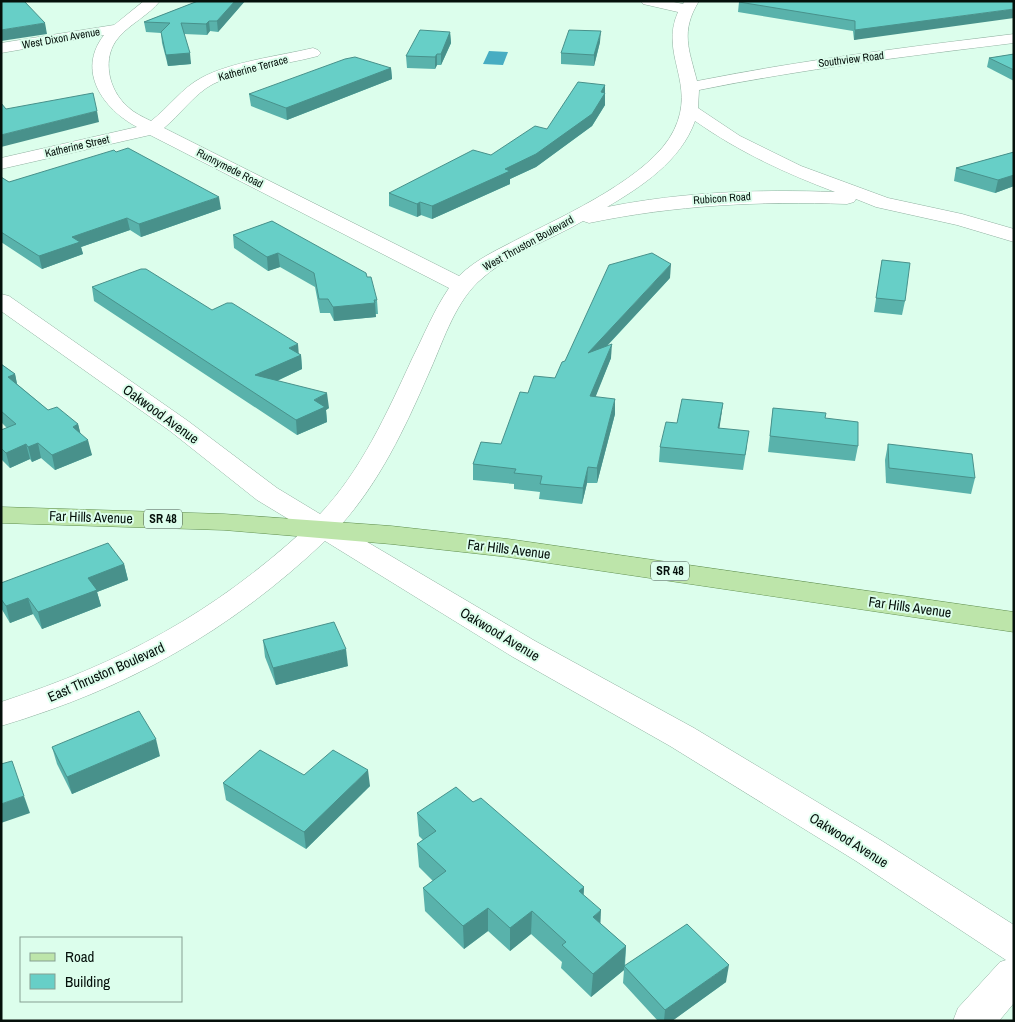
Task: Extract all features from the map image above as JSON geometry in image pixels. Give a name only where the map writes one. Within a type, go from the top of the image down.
[{"type":"main road","name":"Far Hills Avenue","points":[[1,515],[215,521],[324,529],[508,548],[1014,622]]},
{"type":"street","name":"Runnymede Road","points":[[153,1],[110,38],[103,49],[99,62],[102,75],[115,103],[122,111],[152,129],[462,286]]},
{"type":"street","points":[[648,1],[689,5]]},
{"type":"street","name":"West Thruston Boulevard","points":[[324,529],[352,494],[377,453],[447,308],[462,286],[477,272],[498,258],[564,224],[637,179],[658,162],[672,146],[686,125],[690,110],[690,87],[678,39],[680,24],[689,5]]},
{"type":"street","name":"West Dixon Avenue","points":[[1,48],[121,28]]},
{"type":"street","name":"Southview Road","points":[[690,87],[845,59],[1014,38]]},
{"type":"street","name":"Katherine Terrace","points":[[152,129],[172,114],[194,90],[208,81],[241,69],[313,53]]},
{"type":"street","name":"Rubicon Road","points":[[690,110],[711,126],[763,156],[803,174],[883,203]]},
{"type":"street","name":"Katherine Street","points":[[1,164],[152,129]]},
{"type":"street","name":"Rubicon Road","points":[[564,224],[616,211],[703,198],[797,196],[848,198],[883,203],[962,220],[1014,236]]},
{"type":"street","name":"Oakwood Avenue","points":[[1,301],[179,426],[268,494],[524,649],[699,748],[869,851],[1014,946]]},
{"type":"street","name":"East Thruston Boulevard","points":[[1,714],[89,682],[142,659],[170,644],[237,600],[324,529]]},
{"type":"street","points":[[972,1021],[1014,974]]},
{"type":"water","points":[[489,51],[508,52],[503,65],[483,64]]},
{"type":"building","points":[[1,1],[24,1],[45,23],[1,30]]},
{"type":"building","points":[[198,1],[235,1],[217,21],[209,21],[206,24],[181,23],[190,53],[166,55],[161,32],[170,23],[144,22]]},
{"type":"building","points":[[1014,1],[1014,9],[855,30],[855,21],[739,2]]},
{"type":"building","points":[[420,30],[450,32],[441,54],[437,54],[435,57],[406,56]]},
{"type":"building","points":[[569,30],[601,31],[594,55],[561,53]]},
{"type":"building","points":[[1014,54],[1014,70],[989,58]]},
{"type":"building","points":[[355,57],[391,68],[286,108],[249,94],[345,59]]},
{"type":"building","points":[[578,82],[605,85],[601,92],[605,93],[592,114],[536,154],[505,169],[510,171],[432,206],[420,202],[417,204],[389,193],[473,150],[491,155],[535,126],[547,129]]},
{"type":"building","points":[[93,93],[97,111],[1,135],[1,103],[6,109]]},
{"type":"building","points":[[128,148],[219,197],[139,224],[127,218],[72,237],[80,242],[39,256],[1,232],[1,177],[9,182],[114,150],[116,152]]},
{"type":"building","points":[[1014,152],[1014,175],[998,180],[956,168]]},
{"type":"building","points":[[272,221],[366,273],[367,277],[371,277],[377,300],[374,300],[375,303],[333,307],[328,299],[319,299],[314,273],[278,253],[267,257],[233,235]]},
{"type":"building","points":[[652,253],[671,264],[588,353],[612,344],[590,396],[615,399],[597,468],[588,467],[583,488],[540,484],[542,476],[514,473],[516,469],[473,464],[481,442],[501,444],[520,392],[528,393],[534,376],[555,378],[562,362],[565,361],[609,265]]},
{"type":"building","points":[[882,260],[910,263],[905,301],[876,298]]},
{"type":"building","points":[[141,269],[146,269],[212,310],[227,303],[232,303],[298,344],[289,348],[301,355],[255,375],[327,393],[314,400],[325,407],[296,420],[92,287]]},
{"type":"building","points":[[1,364],[15,374],[8,377],[48,410],[57,407],[78,424],[73,427],[88,440],[52,455],[38,443],[28,447],[26,444],[6,453],[1,448],[1,430],[16,424],[1,411]]},
{"type":"building","points":[[682,399],[723,403],[718,428],[749,431],[745,455],[660,447],[666,422],[677,423]]},
{"type":"building","points":[[773,408],[826,413],[825,418],[858,422],[858,446],[770,436]]},
{"type":"building","points":[[888,444],[972,454],[975,478],[889,468]]},
{"type":"building","points":[[108,543],[124,564],[88,578],[97,590],[38,612],[28,598],[6,606],[1,599],[1,583]]},
{"type":"building","points":[[334,622],[346,649],[273,668],[263,640]]},
{"type":"building","points":[[139,711],[156,739],[67,777],[52,747]]},
{"type":"building","points":[[260,750],[304,775],[333,750],[368,770],[304,832],[223,783]]},
{"type":"building","points":[[12,761],[24,796],[1,804],[1,764]]},
{"type":"building","points":[[456,787],[473,802],[481,798],[584,887],[579,891],[601,910],[593,917],[626,946],[593,974],[562,945],[566,942],[532,911],[510,928],[488,908],[463,926],[423,888],[446,871],[417,844],[436,831],[417,813]]},
{"type":"building","points":[[687,924],[729,965],[665,1010],[624,966]]}]
